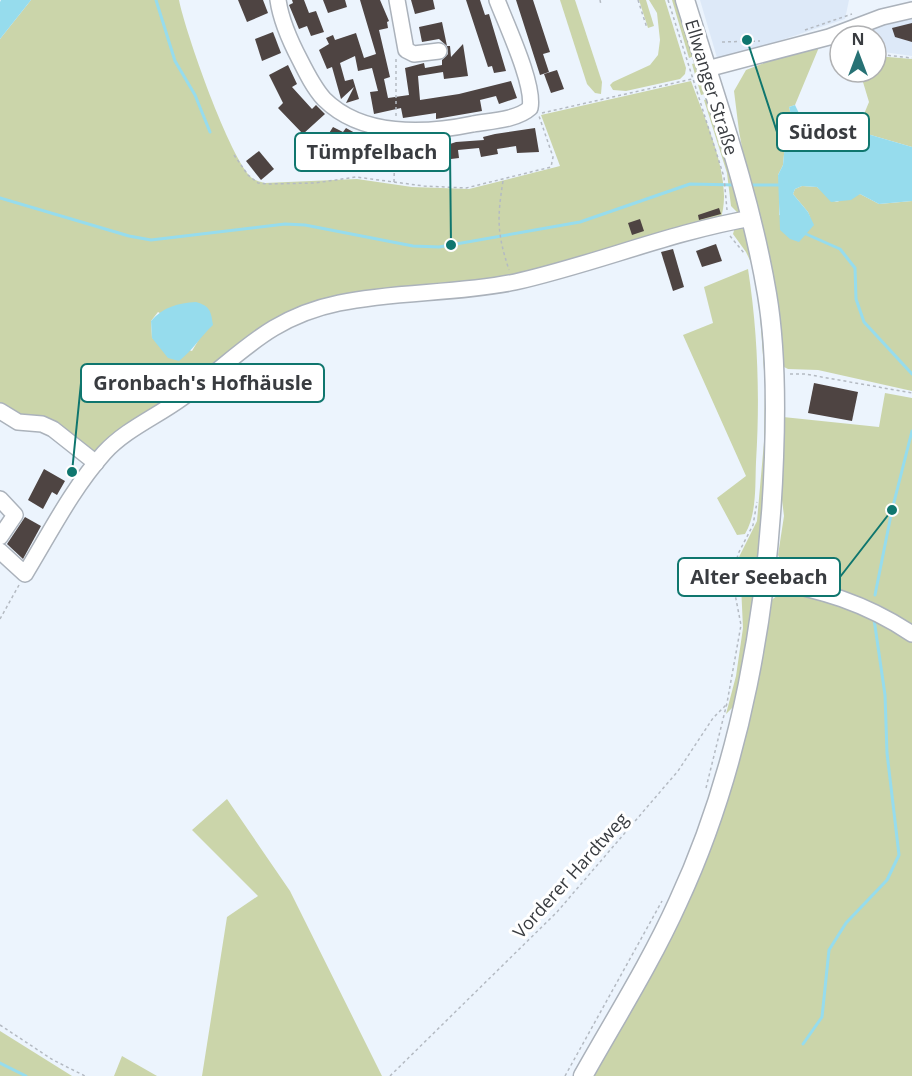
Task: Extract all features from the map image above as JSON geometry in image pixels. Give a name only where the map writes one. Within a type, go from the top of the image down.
[{"type":"main road","name":"Ellwanger Straße","points":[[583,1076],[678,903],[704,840],[738,725],[765,580],[774,477],[774,374],[768,297],[752,218],[736,181],[700,74],[685,0]]},
{"type":"street","points":[[278,0],[292,46],[323,98],[337,111],[352,118],[395,130],[448,130],[534,111],[525,75],[497,0]]},
{"type":"street","points":[[397,0],[403,23],[404,46],[411,54],[439,51]]},
{"type":"street","points":[[700,74],[829,37],[882,17],[912,10]]},
{"type":"street","points":[[0,551],[25,574],[84,478],[128,432],[180,399],[245,346],[274,326],[309,311],[340,303],[471,290],[513,282],[728,222],[752,218]]},
{"type":"street","points":[[0,411],[18,422],[42,424],[53,429],[96,464]]},
{"type":"street","points":[[0,499],[15,515],[0,537]]},
{"type":"street","points":[[765,580],[843,597],[892,621],[912,634]]},
{"type":"path","points":[[600,0],[601,5]]},
{"type":"path","points":[[638,0],[647,28]]},
{"type":"path","points":[[668,0],[700,74],[736,181],[726,194],[728,222],[730,237],[745,256]]},
{"type":"path","points":[[800,31],[856,13]]},
{"type":"path","points":[[722,42],[768,40]]},
{"type":"path","points":[[394,182],[394,84],[398,84],[396,52],[404,46]]},
{"type":"path","points":[[888,55],[912,58]]},
{"type":"path","points":[[234,155],[248,175],[263,184],[307,184],[356,177],[466,188],[503,181],[551,167],[553,157],[534,111],[700,74]]},
{"type":"path","points":[[503,181],[498,218],[499,236],[513,282]]},
{"type":"path","points":[[774,374],[805,374],[912,393]]},
{"type":"path","points":[[705,794],[727,704],[741,626],[735,585],[736,564],[738,554],[753,525],[757,501]]},
{"type":"path","points":[[0,619],[25,574]]},
{"type":"path","name":"Vorderer Hardtweg","points":[[390,1076],[551,919],[678,771],[713,718],[727,704]]},
{"type":"path","points":[[565,1076],[664,898]]},
{"type":"path","points":[[0,1025],[53,1060],[84,1076]]},
{"type":"shaded area","points":[[700,0],[849,0],[845,19],[718,61]]},
{"type":"shaded area","points":[[912,14],[912,56],[888,53],[888,24],[879,24]]},
{"type":"green space","points":[[31,0],[179,0],[199,65],[232,147],[252,178],[265,183],[357,179],[412,187],[469,189],[560,166],[541,115],[691,81],[716,150],[724,187],[724,205],[720,220],[514,279],[309,309],[95,458],[0,402],[0,39]],"holes":[[[158,312],[201,336],[192,351],[152,338],[151,321]]]},
{"type":"green space","points":[[560,0],[575,0],[602,82],[601,94],[595,93],[587,84]]},
{"type":"green space","points":[[639,0],[646,0],[654,26],[648,28]]},
{"type":"green space","points":[[649,0],[665,0],[686,68],[685,74],[680,79],[626,91],[613,90],[610,85],[613,82],[650,65],[658,55],[660,40],[657,13]]},
{"type":"green space","points":[[672,0],[680,0],[697,55],[689,58]]},
{"type":"green space","points":[[822,40],[795,105],[789,107],[794,127],[786,133],[783,165],[778,175],[779,215],[811,220],[808,212],[793,194],[795,189],[802,186],[817,187],[837,202],[860,194],[879,204],[912,201],[912,391],[818,370],[788,369],[782,366],[739,131],[734,91],[746,70]]},
{"type":"green space","points":[[888,57],[912,59],[912,147],[857,131],[869,102],[864,84],[888,84]]},
{"type":"green space","points":[[699,62],[709,93],[701,95],[692,64]]},
{"type":"green space","points":[[711,98],[741,213],[731,206],[727,173],[704,100]]},
{"type":"green space","points":[[748,226],[768,358],[766,446],[758,559],[753,568],[742,568],[739,557],[757,521],[764,442],[765,385],[760,314],[753,267],[733,234],[735,227]]},
{"type":"green space","points":[[748,269],[757,365],[755,490],[749,526],[745,534],[737,535],[717,498],[746,476],[683,335],[713,323],[704,287]]},
{"type":"green space","points":[[885,393],[912,398],[912,628],[881,606],[785,570],[778,555],[784,516],[781,492],[783,417],[879,427]]},
{"type":"green space","points":[[749,580],[755,587],[735,705],[726,714],[736,676],[743,628],[741,585]]},
{"type":"green space","points":[[796,593],[852,605],[912,640],[912,1076],[588,1076],[696,878],[770,601],[777,596]]},
{"type":"green space","points":[[227,799],[290,891],[382,1076],[202,1076],[227,917],[258,896],[192,830]]},
{"type":"green space","points":[[0,1031],[72,1076],[0,1076]]},
{"type":"green space","points":[[122,1056],[157,1076],[114,1076]]},
{"type":"water","points":[[1,0],[31,0],[0,39],[0,2]]},
{"type":"water","points":[[795,105],[808,132],[827,136],[857,131],[912,147],[912,201],[879,204],[860,194],[851,200],[831,202],[817,187],[802,186],[795,189],[793,194],[808,212],[814,225],[799,242],[790,239],[780,230],[778,175],[783,165],[786,132],[794,127],[789,107]]},
{"type":"water","points":[[196,302],[209,310],[213,325],[179,361],[168,358],[152,338],[151,321],[171,307]]},
{"type":"building","points":[[238,0],[263,0],[268,13],[247,22]]},
{"type":"building","points":[[292,0],[304,0],[309,13],[316,11],[324,32],[311,36],[307,26],[299,29],[289,5],[293,3]]},
{"type":"building","points":[[323,0],[345,0],[347,7],[328,13]]},
{"type":"building","points":[[360,0],[380,0],[389,21],[387,22],[388,28],[379,30],[390,77],[384,79],[388,98],[409,95],[405,68],[424,63],[425,68],[442,65],[442,60],[448,54],[447,46],[450,46],[451,57],[463,44],[468,76],[444,79],[443,72],[418,76],[420,100],[459,94],[511,81],[517,98],[499,104],[496,96],[480,100],[482,111],[436,119],[436,113],[403,118],[401,108],[374,114],[370,92],[378,91],[372,68],[358,71],[355,56],[340,63],[345,81],[353,79],[359,99],[346,103],[354,87],[341,99],[332,67],[327,69],[319,50],[329,44],[326,38],[333,35],[335,40],[356,33],[364,58],[376,54]]},
{"type":"building","points":[[411,0],[433,0],[435,9],[415,14]]},
{"type":"building","points":[[466,0],[480,0],[485,15],[489,14],[506,71],[494,73],[492,66],[488,67]]},
{"type":"building","points":[[516,0],[533,0],[550,52],[543,54],[549,72],[540,75]]},
{"type":"building","points":[[442,22],[447,46],[439,39],[422,42],[419,27]]},
{"type":"building","points":[[912,23],[912,42],[895,37],[892,28]]},
{"type":"building","points":[[273,32],[281,53],[262,61],[255,39]]},
{"type":"building","points":[[288,65],[297,84],[292,87],[312,109],[316,105],[325,114],[303,134],[278,108],[283,103],[269,75]]},
{"type":"building","points":[[557,70],[564,89],[551,93],[544,74]]},
{"type":"building","points":[[333,127],[343,132],[346,128],[355,133],[341,157],[332,152],[335,147],[324,141]]},
{"type":"building","points":[[535,128],[539,152],[517,153],[516,146],[497,149],[498,154],[481,157],[479,148],[458,150],[459,158],[443,160],[443,156],[425,157],[426,167],[402,167],[402,148],[441,147],[456,142],[484,140],[483,137],[495,134]]},
{"type":"building","points":[[259,151],[274,169],[261,180],[246,161]]},
{"type":"building","points":[[719,208],[721,214],[699,220],[698,215]]},
{"type":"building","points":[[640,219],[644,231],[632,235],[628,223]]},
{"type":"building","points":[[716,244],[722,261],[702,267],[696,251]]},
{"type":"building","points":[[673,249],[684,287],[673,291],[661,252]]},
{"type":"building","points":[[814,383],[858,392],[852,421],[808,413]]},
{"type":"building","points":[[44,469],[65,481],[57,495],[52,492],[43,509],[28,500]]},
{"type":"building","points":[[25,517],[41,526],[23,559],[7,544]]},
{"type":"waterway","points":[[156,0],[175,61],[195,95],[210,132]]},
{"type":"waterway","points":[[0,198],[129,236],[151,240],[285,224],[305,225],[413,246],[439,247],[580,222],[690,184],[736,185]]},
{"type":"waterway","points":[[749,185],[784,185]]},
{"type":"waterway","points":[[806,234],[840,249],[855,268],[856,299],[864,322],[912,374]]},
{"type":"waterway","points":[[875,595],[892,510],[912,431]]},
{"type":"waterway","points":[[803,1044],[822,1017],[829,950],[846,923],[887,880],[899,855],[887,753],[885,695],[874,619]]},
{"type":"waterway","points":[[0,1063],[26,1076]]},
{"type":"place","name":"Südost","points":[[747,40]]},
{"type":"place","name":"Tümpfelbach","points":[[451,245]]},
{"type":"place","name":"Gronbach's Hofhäusle","points":[[72,472]]},
{"type":"place","name":"Alter Seebach","points":[[892,510]]}]
